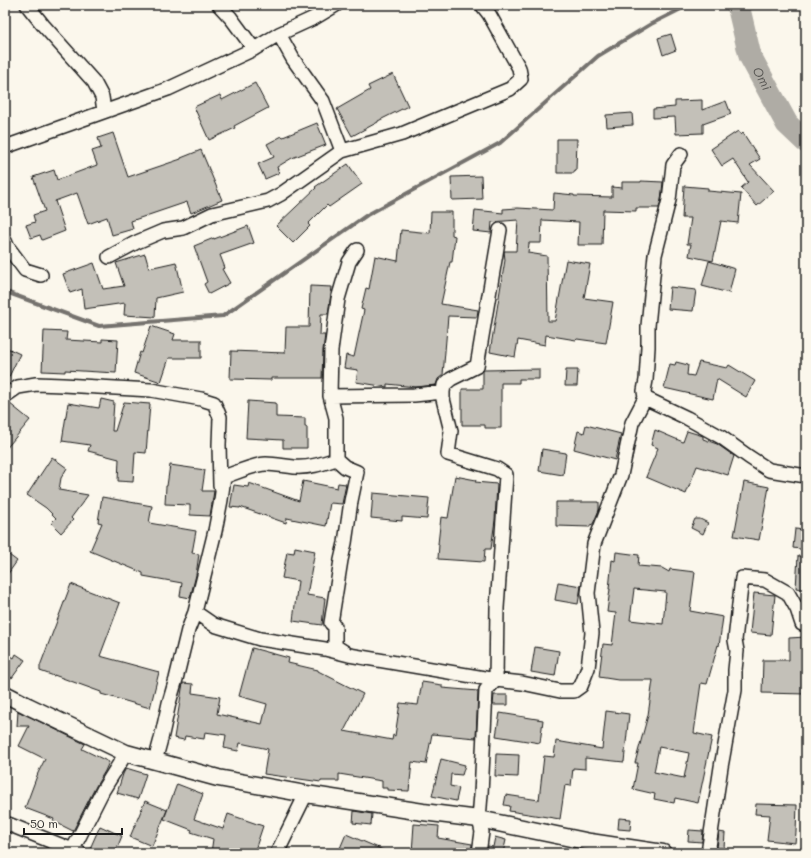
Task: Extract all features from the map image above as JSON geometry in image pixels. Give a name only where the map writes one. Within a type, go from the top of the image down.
[{"type":"street","points":[[27,5],[42,25],[94,82],[102,97],[104,111]]},
{"type":"street","points":[[219,5],[231,18],[254,49]]},
{"type":"street","points":[[5,147],[168,89],[254,49],[279,34],[316,17],[336,5]]},
{"type":"street","points":[[109,257],[137,242],[163,231],[183,228],[212,214],[268,200],[281,194],[342,151],[402,134],[510,89],[521,80],[519,68],[489,14],[482,5]]},
{"type":"street","points":[[279,34],[293,59],[323,101],[342,151]]},
{"type":"street","points":[[195,612],[214,625],[260,639],[560,690],[574,691],[580,686],[588,668],[592,633],[588,593],[594,544],[621,475],[632,423],[645,398],[644,391],[646,380],[648,326],[656,255],[669,200],[672,165],[681,154]]},
{"type":"street","points":[[479,853],[482,832],[479,819],[486,690],[496,680],[497,608],[506,475],[497,469],[448,454],[451,431],[443,392],[444,385],[451,379],[477,366],[500,230]]},
{"type":"street","points":[[5,241],[25,270],[41,276]]},
{"type":"street","points":[[325,649],[331,623],[357,472],[345,467],[336,459],[336,418],[330,396],[331,350],[338,299],[349,262],[357,250]]},
{"type":"street","points":[[5,396],[18,387],[36,384],[151,390],[201,399],[214,403],[220,417],[219,445],[221,500]]},
{"type":"street","points":[[330,396],[414,395],[443,392]]},
{"type":"street","points":[[645,398],[687,418],[721,437],[769,470],[806,476]]},
{"type":"street","points":[[155,761],[215,531],[224,477],[247,468],[264,464],[294,467],[312,466],[321,465],[336,459]]},
{"type":"street","points":[[708,853],[721,767],[735,690],[737,651],[736,640],[742,578],[765,580],[788,593],[797,609],[802,624],[806,625]]},
{"type":"street","points":[[331,623],[335,627],[335,646],[349,655]]},
{"type":"street","points":[[188,630],[214,625]]},
{"type":"street","points":[[5,694],[126,753],[218,778],[306,794],[479,819],[589,847],[663,853]]},
{"type":"street","points":[[5,826],[8,824],[75,852],[103,790],[126,753]]},
{"type":"street","points":[[277,853],[306,794]]},
{"type":"building","points":[[671,34],[676,50],[663,55],[658,38]]},
{"type":"building","points":[[393,74],[408,106],[352,136],[337,109],[370,90],[368,86]]},
{"type":"building","points":[[255,83],[268,108],[234,126],[235,128],[209,140],[194,107],[220,95],[222,100]]},
{"type":"building","points":[[702,100],[702,110],[726,101],[731,114],[703,124],[703,133],[676,134],[675,117],[653,118],[653,109],[675,107],[675,101]]},
{"type":"building","points":[[632,113],[633,125],[607,127],[606,115]]},
{"type":"building","points":[[317,123],[326,145],[292,158],[277,167],[279,173],[265,179],[258,164],[274,157],[267,144],[282,136],[283,137]]},
{"type":"building","points":[[738,131],[741,135],[743,133],[760,159],[750,165],[774,191],[757,206],[741,188],[748,182],[733,159],[722,166],[711,149]]},
{"type":"building","points":[[113,133],[128,177],[181,159],[201,150],[222,200],[191,213],[187,202],[131,221],[133,229],[112,235],[107,217],[88,224],[77,193],[55,201],[65,231],[42,240],[40,235],[31,238],[26,225],[35,222],[33,215],[45,211],[33,177],[54,170],[57,180],[97,165],[92,151],[101,148],[98,138]]},
{"type":"building","points":[[557,139],[577,139],[576,170],[574,173],[557,173]]},
{"type":"building","points":[[348,164],[362,184],[329,207],[327,205],[308,224],[310,226],[293,243],[276,226],[316,188],[315,187]]},
{"type":"building","points":[[481,176],[482,199],[452,200],[451,177]]},
{"type":"building","points":[[622,182],[663,182],[659,208],[636,208],[636,211],[603,210],[602,245],[578,245],[579,222],[542,220],[541,243],[529,243],[528,253],[547,256],[548,321],[555,321],[566,260],[590,264],[584,298],[613,302],[606,343],[546,335],[545,345],[518,340],[515,357],[490,352],[505,260],[504,251],[516,251],[518,220],[492,222],[491,233],[473,231],[475,210],[503,213],[503,209],[518,208],[553,210],[554,193],[574,196],[612,197],[612,187],[622,188]]},
{"type":"building","points":[[684,186],[708,188],[708,191],[741,194],[738,223],[721,221],[713,261],[689,256],[691,244],[687,244],[691,218],[682,218]]},
{"type":"building","points":[[431,212],[452,212],[452,235],[455,236],[452,262],[450,262],[441,304],[478,310],[477,317],[448,316],[443,375],[438,379],[436,385],[416,387],[387,384],[387,387],[356,382],[358,370],[344,368],[346,355],[354,357],[364,310],[361,309],[366,288],[369,289],[375,256],[398,261],[401,230],[430,233]]},
{"type":"building","points":[[248,226],[254,243],[220,255],[225,268],[222,269],[230,283],[209,294],[204,284],[207,282],[194,246]]},
{"type":"building","points":[[145,254],[149,268],[176,262],[183,292],[156,298],[155,317],[124,315],[125,303],[84,309],[82,289],[70,293],[63,274],[94,263],[103,289],[124,286],[116,263]]},
{"type":"building","points":[[709,261],[735,269],[729,293],[702,286]]},
{"type":"building","points":[[310,286],[332,287],[328,314],[321,314],[320,335],[325,335],[322,378],[271,378],[271,380],[230,379],[231,351],[285,353],[286,327],[309,327]]},
{"type":"building","points":[[670,287],[696,290],[693,311],[668,309]]},
{"type":"building","points":[[151,326],[175,334],[173,340],[201,340],[201,358],[169,358],[161,382],[134,373],[140,352],[142,353]]},
{"type":"building","points":[[44,331],[67,332],[66,340],[102,342],[102,339],[118,340],[116,373],[65,370],[65,372],[42,371]]},
{"type":"building","points":[[5,347],[20,354],[5,385]]},
{"type":"building","points":[[676,362],[688,365],[687,375],[694,376],[699,362],[727,368],[729,365],[755,381],[746,397],[717,379],[713,399],[664,388],[670,364],[675,365]]},
{"type":"building","points":[[539,369],[539,379],[519,379],[519,383],[501,383],[501,428],[485,428],[485,425],[462,425],[462,389],[483,389],[484,370]]},
{"type":"building","points":[[566,370],[578,370],[577,386],[565,386]]},
{"type":"building","points":[[101,399],[114,402],[112,431],[115,431],[124,402],[150,404],[146,453],[135,452],[133,482],[118,481],[119,459],[88,451],[90,445],[62,441],[68,403],[99,408]]},
{"type":"building","points":[[248,401],[276,403],[276,417],[305,418],[305,427],[307,427],[307,448],[283,448],[283,440],[246,438]]},
{"type":"building","points":[[9,403],[30,420],[5,450],[5,404]]},
{"type":"building","points":[[586,425],[621,434],[615,460],[574,449],[578,431],[584,433]]},
{"type":"building","points":[[655,430],[683,442],[687,431],[703,436],[703,439],[717,444],[734,456],[728,475],[697,466],[686,494],[646,477],[658,448],[651,445]]},
{"type":"building","points":[[542,449],[566,453],[563,475],[539,471]]},
{"type":"building","points":[[52,457],[67,468],[61,478],[59,490],[88,495],[71,518],[73,520],[61,533],[51,523],[56,518],[46,508],[27,495]]},
{"type":"building","points":[[170,465],[205,470],[202,491],[214,491],[210,516],[190,515],[190,505],[165,504],[166,486]]},
{"type":"building","points":[[455,476],[476,480],[475,482],[497,484],[495,520],[491,549],[485,549],[484,562],[438,559],[441,517],[448,518]]},
{"type":"building","points":[[303,481],[337,488],[338,483],[346,484],[342,504],[330,503],[326,526],[287,518],[286,523],[240,507],[230,507],[234,485],[248,487],[249,483],[299,501]]},
{"type":"building","points":[[744,482],[769,487],[759,540],[734,536]]},
{"type":"building","points":[[373,493],[429,498],[427,519],[402,517],[402,521],[371,518]]},
{"type":"building","points":[[102,497],[152,506],[149,523],[196,531],[192,553],[199,554],[196,575],[190,598],[180,596],[182,583],[143,576],[143,573],[90,551],[102,523],[98,522]]},
{"type":"building","points":[[556,502],[599,502],[599,510],[593,524],[590,525],[590,527],[556,526]]},
{"type":"building","points":[[695,519],[700,519],[708,523],[703,534],[691,528]]},
{"type":"building","points":[[795,529],[806,530],[806,550],[793,548]]},
{"type":"building","points":[[295,547],[315,551],[307,595],[325,598],[322,625],[293,621],[298,581],[282,578],[287,552],[294,553]]},
{"type":"building","points":[[5,552],[17,561],[5,578]]},
{"type":"building","points":[[616,552],[639,555],[638,566],[662,568],[669,572],[670,569],[695,572],[690,611],[723,617],[719,646],[718,645],[707,684],[701,683],[694,733],[712,737],[698,803],[675,798],[674,803],[654,799],[655,794],[633,789],[638,763],[635,763],[648,715],[653,680],[618,680],[599,677],[603,644],[612,645],[616,613],[607,612],[612,560],[615,561]],"holes":[[[634,589],[666,592],[663,624],[630,620]],[[659,747],[689,753],[684,778],[654,772]]]},
{"type":"building","points":[[798,556],[806,556],[806,590],[796,588]]},
{"type":"building","points":[[558,582],[581,586],[578,604],[555,600]]},
{"type":"building","points":[[71,584],[120,603],[100,656],[159,672],[150,708],[101,694],[101,692],[40,671],[40,666]]},
{"type":"building","points":[[754,593],[775,595],[771,635],[750,633]]},
{"type":"building","points":[[806,637],[806,694],[762,693],[763,660],[789,660],[789,638]]},
{"type":"building","points":[[535,647],[559,651],[555,676],[531,672]]},
{"type":"building","points":[[252,648],[289,658],[288,663],[318,670],[363,694],[344,731],[392,740],[393,735],[395,736],[400,703],[418,705],[422,682],[442,685],[442,688],[478,691],[476,738],[432,734],[426,764],[412,762],[409,791],[387,790],[387,788],[382,788],[382,781],[339,774],[339,781],[321,782],[264,774],[268,749],[240,743],[238,751],[224,748],[226,735],[205,732],[204,739],[185,736],[184,740],[174,738],[183,683],[193,684],[192,693],[220,697],[217,714],[262,724],[267,704],[239,696]]},
{"type":"building","points":[[5,652],[14,658],[16,654],[25,660],[12,678],[5,674]]},
{"type":"building","points":[[494,695],[508,695],[508,705],[493,705]]},
{"type":"building","points":[[18,711],[85,744],[82,749],[109,762],[73,831],[53,821],[54,819],[25,808],[45,759],[19,746],[29,726],[17,726]]},
{"type":"building","points":[[606,711],[629,714],[624,762],[585,758],[585,769],[573,768],[571,786],[565,785],[560,819],[509,811],[510,806],[504,805],[506,795],[539,800],[544,756],[554,757],[556,741],[602,749]]},
{"type":"building","points":[[500,713],[543,720],[540,743],[496,736]]},
{"type":"building","points":[[496,754],[519,755],[518,777],[495,776]]},
{"type":"building","points":[[441,759],[465,765],[462,775],[451,774],[450,786],[459,788],[456,801],[432,796]]},
{"type":"building","points":[[126,768],[146,774],[138,799],[117,793]]},
{"type":"building","points":[[177,784],[203,794],[194,819],[223,829],[228,814],[263,826],[254,853],[211,853],[213,839],[191,832],[192,830],[164,819]]},
{"type":"building","points":[[145,801],[167,810],[152,846],[130,837]]},
{"type":"building","points":[[756,804],[797,805],[795,843],[767,840],[770,815],[755,814]]},
{"type":"building","points":[[354,811],[372,814],[371,825],[353,823]]},
{"type":"building","points":[[619,818],[631,819],[630,830],[618,829]]},
{"type":"building","points":[[414,824],[439,826],[438,838],[472,844],[471,853],[412,853]]},
{"type":"building","points":[[100,826],[122,836],[115,853],[88,853]]},
{"type":"building","points":[[689,830],[703,831],[702,842],[688,841]]},
{"type":"building","points":[[719,832],[725,833],[724,848],[717,848]]},
{"type":"building","points":[[346,834],[390,853],[338,853]]},
{"type":"building","points":[[495,837],[506,840],[503,853],[487,853],[488,846],[493,847]]},
{"type":"waterway","points":[[5,292],[99,326],[223,316],[367,215],[500,143],[598,56],[651,24],[689,5]]},
{"type":"waterway","name":"Omi","points":[[738,5],[750,56],[787,124],[806,142]]}]
